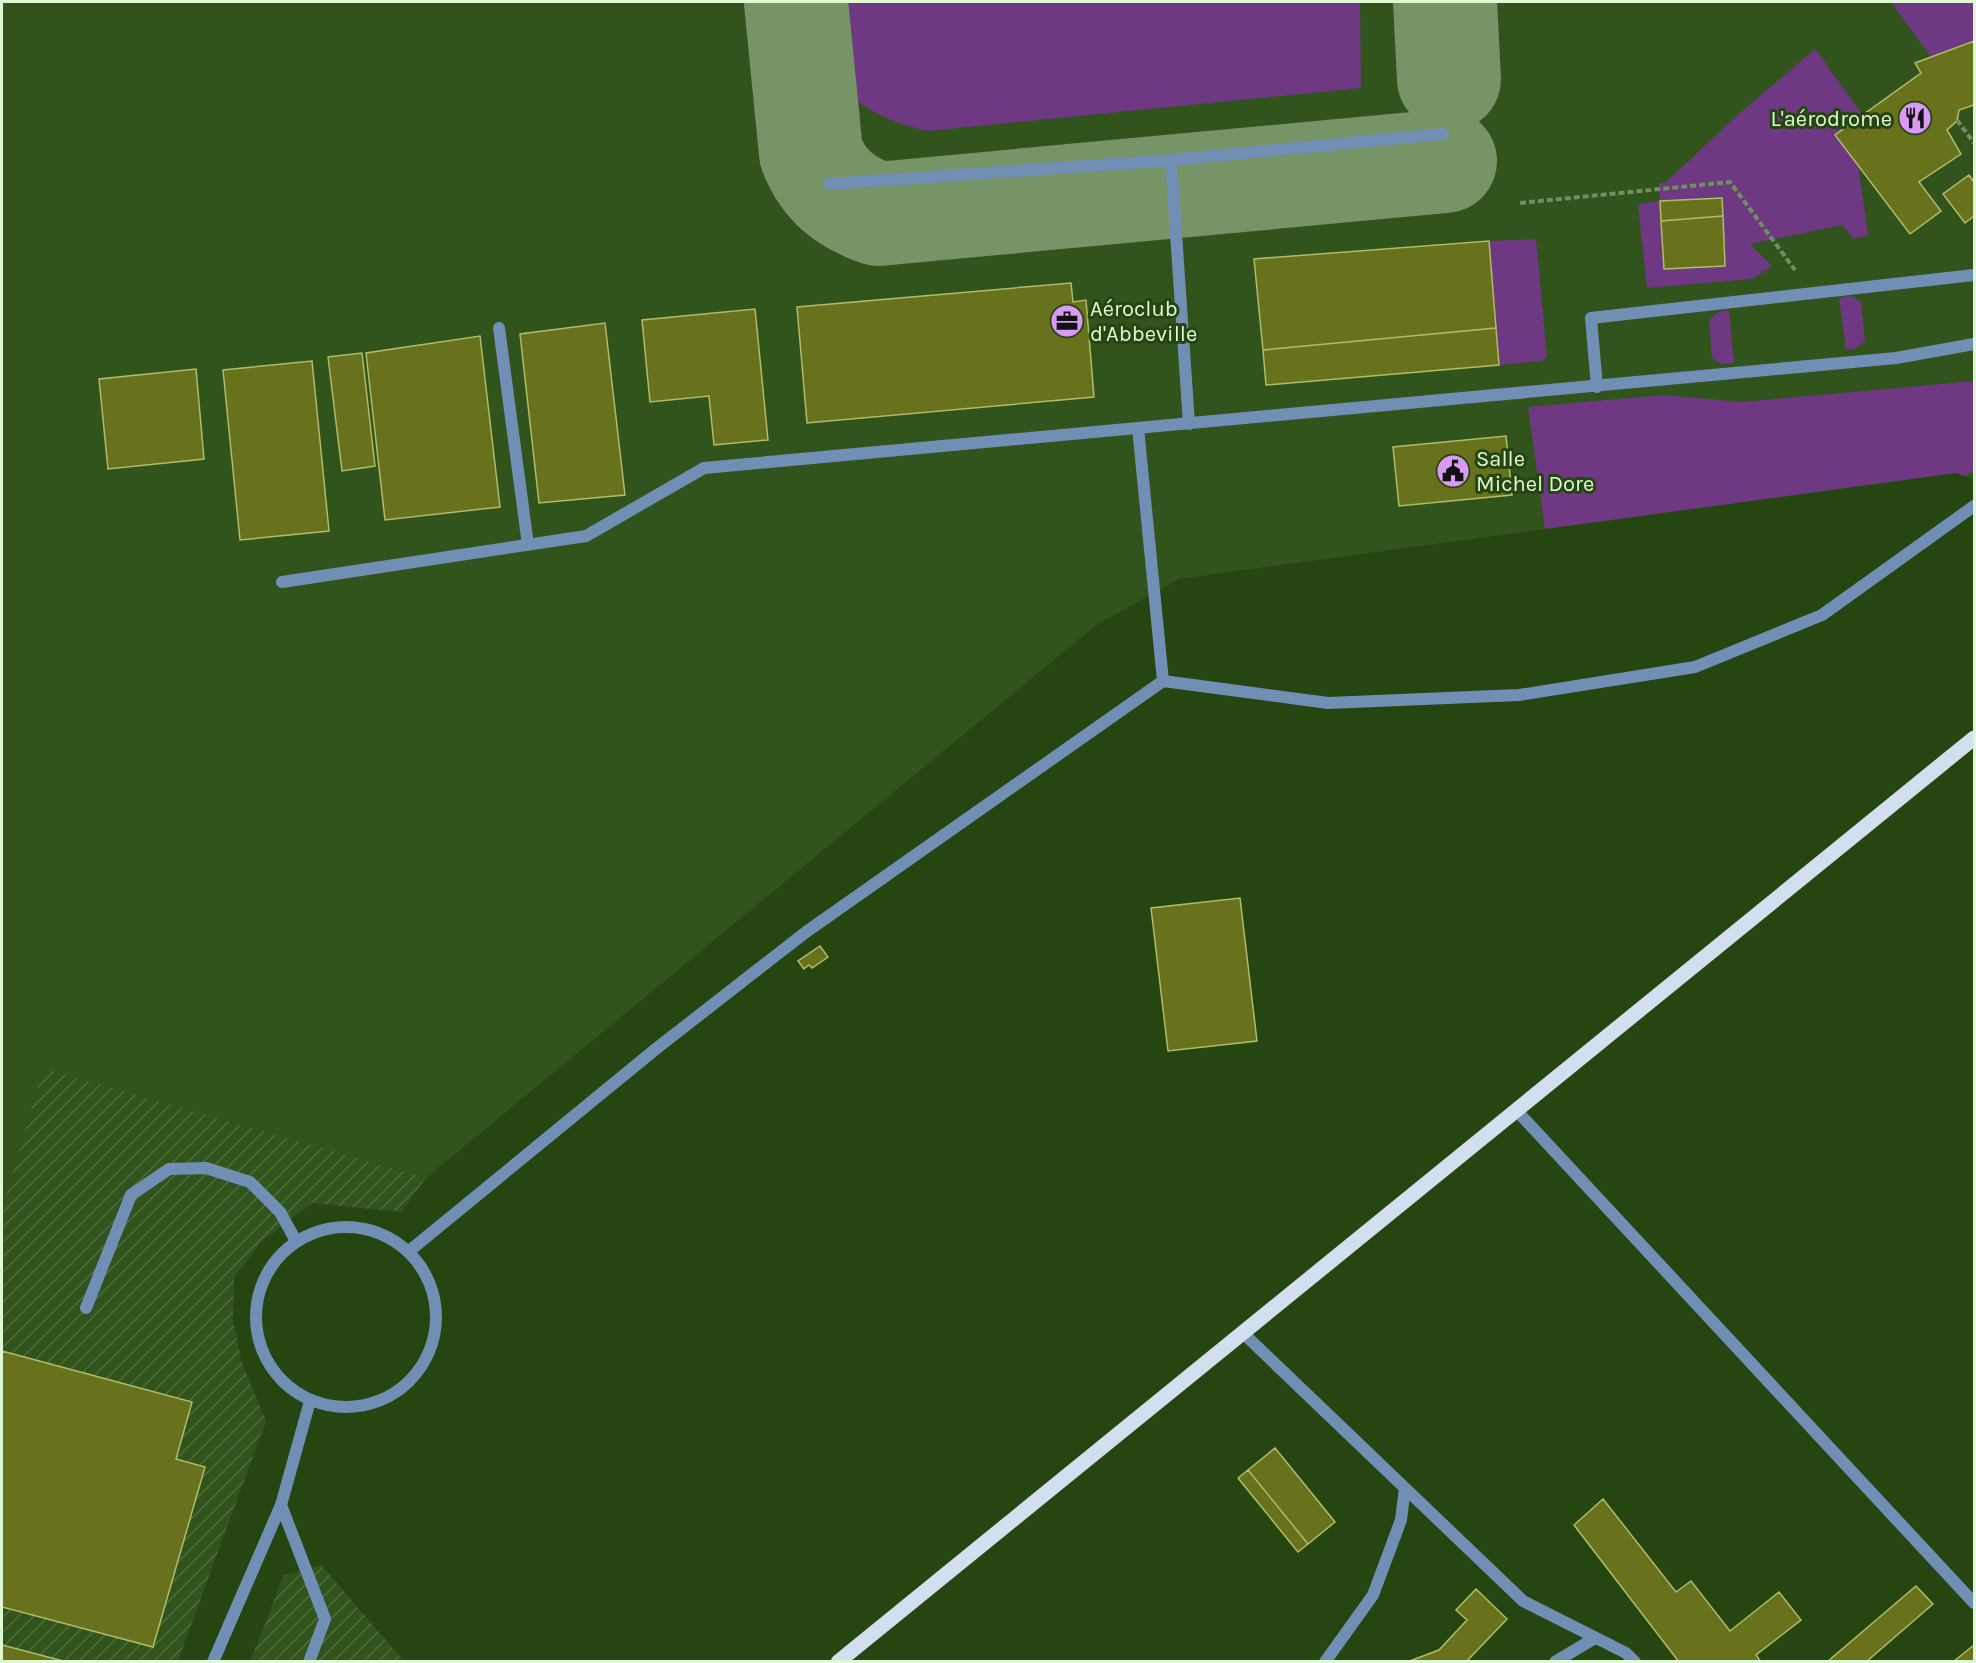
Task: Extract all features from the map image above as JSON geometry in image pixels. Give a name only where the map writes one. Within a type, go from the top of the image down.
[{"type":"main road","points":[[838,1662],[1974,738]]},
{"type":"street","points":[[829,184],[1171,160],[1443,134]]},
{"type":"street","points":[[1171,160],[1189,424]]},
{"type":"street","points":[[1598,387],[1591,318],[1974,275]]},
{"type":"street","points":[[499,328],[528,545]]},
{"type":"street","points":[[282,582],[586,536],[704,468],[1896,358],[1974,344]]},
{"type":"street","points":[[1138,428],[1163,681]]},
{"type":"street","points":[[408,1252],[657,1048],[806,932],[1163,681],[1328,703],[1519,695],[1695,667],[1822,615],[1974,506]]},
{"type":"street","points":[[1516,1111],[1974,1603]]},
{"type":"street","points":[[86,1308],[131,1195],[169,1169],[206,1168],[250,1182],[280,1212],[296,1241]]},
{"type":"street","points":[[354,1227],[383,1235],[408,1252],[427,1277],[435,1307],[434,1338],[421,1367],[400,1390],[372,1404],[341,1408],[310,1401],[287,1386],[269,1365],[258,1339],[255,1311],[262,1284],[275,1260],[296,1241],[324,1230],[354,1227]]},
{"type":"street","points":[[1243,1333],[1522,1601],[1626,1653],[1635,1662]]},
{"type":"street","points":[[213,1662],[281,1505],[310,1401]]},
{"type":"street","points":[[1325,1662],[1373,1595],[1401,1520],[1405,1488]]},
{"type":"street","points":[[281,1505],[325,1619],[309,1662]]},
{"type":"street","points":[[1555,1662],[1595,1638]]},
{"type":"path","points":[[1957,120],[1974,143]]},
{"type":"path","points":[[1521,203],[1730,182],[1812,294]]},
{"type":"shaded area","points":[[2,2],[1974,2],[1974,480],[1956,473],[1179,579],[1095,626],[426,1178],[43,1069],[2,1209]]},
{"type":"shaded area","points":[[818,2],[1360,2],[1361,88],[928,131],[878,114],[849,94],[829,65],[824,47]]},
{"type":"shaded area","points":[[1891,2],[1974,2],[1974,41],[1931,57]]},
{"type":"shaded area","points":[[1815,49],[1863,115],[1858,165],[1868,235],[1853,239],[1843,225],[1750,244],[1772,266],[1752,279],[1647,288],[1638,204],[1660,201],[1659,183],[1665,183],[1742,111]]},
{"type":"shaded area","points":[[1536,239],[1547,357],[1541,361],[1499,365],[1489,241]]},
{"type":"shaded area","points":[[1851,296],[1861,302],[1865,341],[1856,348],[1846,350],[1839,298]]},
{"type":"shaded area","points":[[1729,310],[1734,363],[1722,364],[1712,358],[1709,320],[1718,312]]},
{"type":"shaded area","points":[[1974,381],[1974,470],[1965,476],[1956,473],[1545,529],[1528,407],[1663,395],[1741,402]]},
{"type":"shaded area","points":[[43,1068],[426,1178],[401,1212],[312,1203],[261,1242],[234,1278],[233,1321],[242,1363],[266,1421],[178,1661],[2,1662],[2,1209]]},
{"type":"shaded area","points":[[321,1565],[404,1661],[250,1662],[284,1575]]},
{"type":"building","points":[[1974,41],[1974,105],[1959,110],[1957,121],[1947,130],[1961,154],[1919,182],[1941,211],[1910,234],[1835,135],[1921,73],[1915,63]]},
{"type":"building","points":[[1969,175],[1974,182],[1974,216],[1965,223],[1943,194]]},
{"type":"building","points":[[1722,198],[1723,216],[1661,221],[1660,201]]},
{"type":"building","points":[[1723,216],[1725,266],[1664,269],[1661,221]]},
{"type":"building","points":[[1489,241],[1496,328],[1263,350],[1254,259]]},
{"type":"building","points":[[1071,283],[1073,302],[1086,300],[1094,397],[807,423],[797,307]]},
{"type":"building","points":[[755,309],[768,440],[714,445],[709,396],[650,402],[642,320]]},
{"type":"building","points":[[605,323],[625,495],[539,503],[520,334]]},
{"type":"building","points":[[1496,328],[1499,365],[1266,385],[1263,350]]},
{"type":"building","points":[[480,336],[500,507],[385,520],[366,353]]},
{"type":"building","points":[[362,353],[375,466],[342,471],[328,357]]},
{"type":"building","points":[[312,361],[329,531],[240,540],[223,370]]},
{"type":"building","points":[[196,369],[204,459],[108,469],[99,379]]},
{"type":"building","name":"Salle Michel Dore","points":[[1506,436],[1512,495],[1399,506],[1393,447]]},
{"type":"building","points":[[1240,898],[1257,1041],[1168,1051],[1151,908]]},
{"type":"building","points":[[820,946],[828,957],[812,968],[809,965],[804,969],[798,961]]},
{"type":"building","points":[[2,1351],[192,1402],[176,1459],[205,1467],[153,1647],[2,1607]]},
{"type":"building","points":[[1275,1448],[1335,1522],[1308,1544],[1248,1470]]},
{"type":"building","points":[[1248,1470],[1308,1544],[1298,1552],[1238,1478]]},
{"type":"building","points":[[1603,1499],[1676,1592],[1691,1581],[1730,1631],[1779,1592],[1801,1620],[1756,1655],[1761,1662],[1679,1662],[1574,1525]]},
{"type":"building","points":[[1916,1586],[1933,1604],[1866,1662],[1827,1662]]},
{"type":"building","points":[[1476,1589],[1507,1619],[1466,1662],[1407,1662],[1439,1650],[1467,1620],[1456,1610]]},
{"type":"building","points":[[2,1645],[67,1662],[2,1662]]},
{"type":"building","points":[[1974,1645],[1974,1662],[1953,1662]]},
{"type":"taxiway","points":[[796,2],[811,153],[829,184],[855,204],[878,214],[1445,161]]},
{"type":"taxiway","points":[[1445,2],[1449,79]]},
{"type":"place","name":"L'aérodrome","points":[[1915,118]]},
{"type":"place","name":"Aéroclub d'Abbeville","points":[[1067,321]]},
{"type":"place","name":"Salle Michel Dore","points":[[1453,471]]}]
